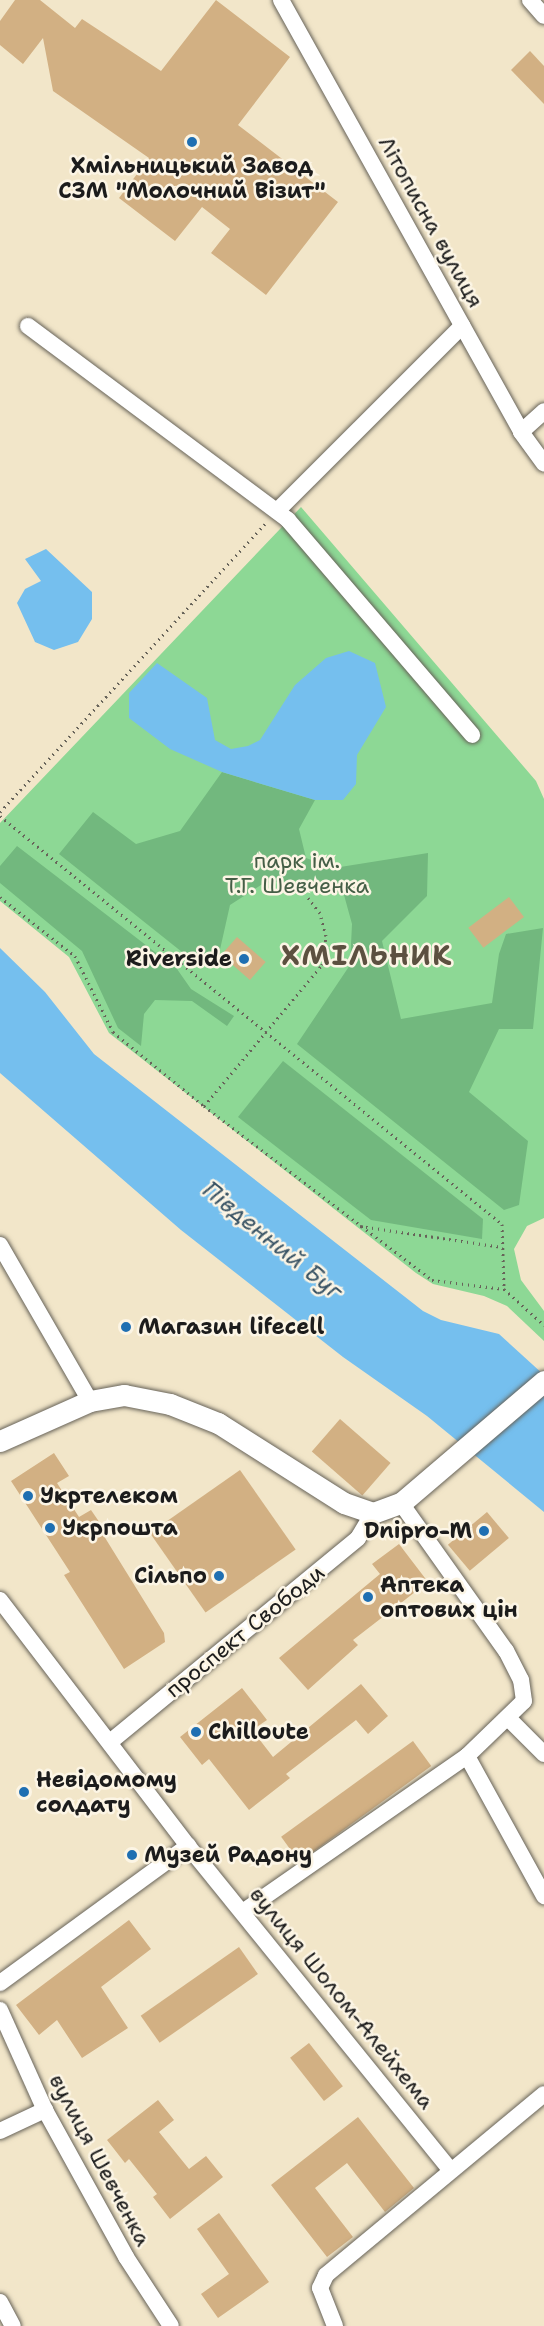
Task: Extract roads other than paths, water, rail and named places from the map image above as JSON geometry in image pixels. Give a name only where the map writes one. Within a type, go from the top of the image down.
[{"type":"main road","points":[[0,1441],[90,1401],[124,1395],[170,1404],[218,1423],[344,1503],[373,1513],[401,1503],[544,1381]]},
{"type":"street","name":"Літописна вулиця","points":[[281,0],[521,432],[544,464]]},
{"type":"street","points":[[530,0],[544,16]]},
{"type":"street","points":[[277,511],[462,326]]},
{"type":"street","points":[[28,327],[277,511],[472,735]]},
{"type":"street","points":[[521,432],[544,411]]},
{"type":"street","points":[[0,1245],[90,1401]]},
{"type":"street","points":[[244,1911],[467,1756],[524,1701],[521,1680],[506,1651],[401,1503]]},
{"type":"street","name":"проспект Свободи","points":[[110,1742],[358,1538],[373,1513]]},
{"type":"street","name":"вулиця Шолом-Алейхема","points":[[0,1600],[188,1846],[244,1911],[450,2169]]},
{"type":"street","points":[[508,1718],[544,1754]]},
{"type":"street","points":[[467,1756],[544,1896]]},
{"type":"street","points":[[0,1983],[188,1846]]},
{"type":"street","name":"вулиця Шевченка","points":[[0,2010],[45,2110],[126,2257],[171,2326]]},
{"type":"street","points":[[335,2326],[320,2288],[326,2275],[450,2169],[544,2094]]},
{"type":"street","points":[[0,2131],[45,2110]]},
{"type":"street","points":[[0,2302],[13,2326]]},
{"type":"water","points":[[46,549],[92,592],[92,619],[78,642],[54,650],[35,642],[17,603],[25,589],[41,581],[25,559]]},
{"type":"water","points":[[349,651],[375,663],[386,707],[357,755],[356,784],[343,800],[315,800],[222,772],[170,749],[129,718],[129,693],[157,663],[207,698],[215,740],[231,749],[248,746],[260,740],[295,685],[326,658]]},
{"type":"water","name":"Південний Буг","points":[[0,948],[45,992],[94,1054],[423,1311],[441,1320],[499,1334],[544,1375],[544,1512],[427,1416],[343,1357],[181,1230],[0,1073]]},
{"type":"place","name":"Хмільницький Завод СЗМ \"Молочний Візит\"","points":[[192,142]]},
{"type":"place","name":"Riverside","points":[[244,959]]},
{"type":"place","name":"Магазин lifecell","points":[[126,1327]]},
{"type":"place","name":"Укртелеком","points":[[28,1496]]},
{"type":"place","name":"Укрпошта","points":[[50,1528]]},
{"type":"place","name":"Dnipro-M","points":[[484,1531]]},
{"type":"place","name":"Сільпо","points":[[219,1576]]},
{"type":"place","name":"Аптека оптових цін","points":[[368,1597]]},
{"type":"place","name":"Chilloute","points":[[196,1732]]},
{"type":"place","name":"Невідомому солдату","points":[[24,1792]]},
{"type":"place","name":"Музей Радону","points":[[132,1855]]},
{"type":"district","name":"ХМІЛЬНИК","points":[[367,955]]},
{"type":"park label","name":"парк ім. Т.Г. Шевченка","points":[[297,872]]}]
